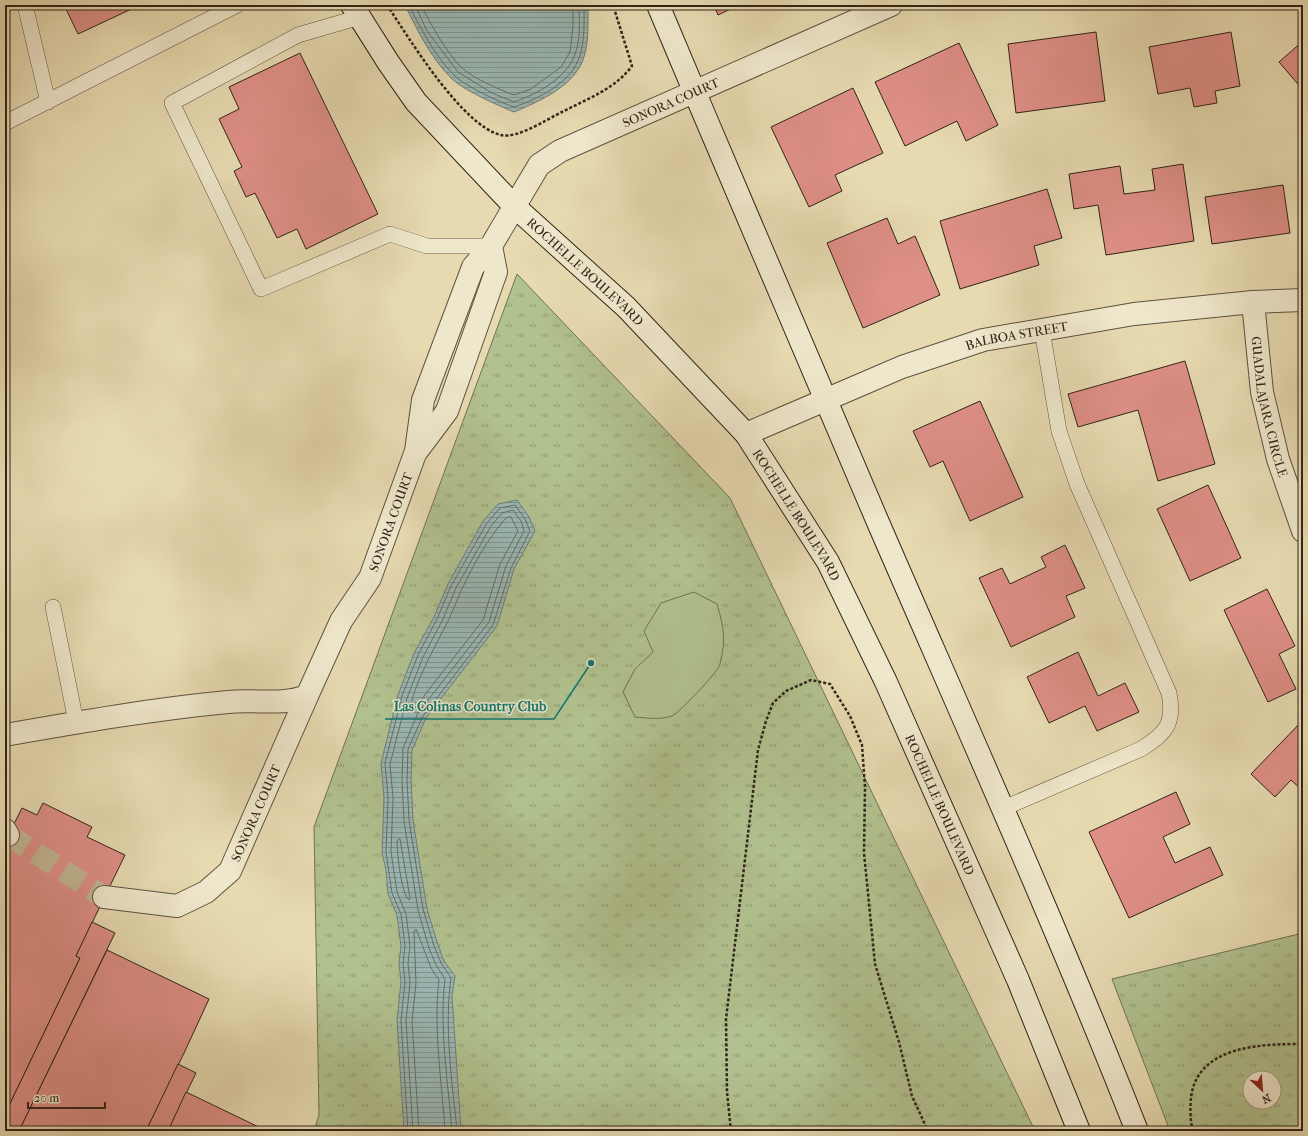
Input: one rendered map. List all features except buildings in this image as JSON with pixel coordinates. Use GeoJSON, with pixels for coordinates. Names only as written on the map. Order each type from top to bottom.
{"type":"FeatureCollection","features":[{"type":"Feature","properties":{"kind":"main road"},"geometry":{"type":"LineString","coordinates":[[658,5],[694,92],[1004,808],[1100,1037],[1137,1131]]}},
{"type":"Feature","properties":{"kind":"main road","name":"SONORA COURT"},"geometry":{"type":"LineString","coordinates":[[104,897],[177,906],[206,892],[230,871],[341,621],[370,578],[416,452],[422,400],[473,267],[491,246],[539,165],[560,151],[891,5]]}},
{"type":"Feature","properties":{"kind":"main road","name":"ROCHELLE BOULEVARD"},"geometry":{"type":"LineString","coordinates":[[356,11],[388,62],[416,102],[514,207],[626,307],[746,434],[828,562],[886,682],[1018,980],[1079,1131]]}},
{"type":"Feature","properties":{"kind":"main road","name":"BALBOA STREET"},"geometry":{"type":"LineString","coordinates":[[746,434],[826,398],[902,367],[983,340],[1134,314],[1253,302],[1303,300]]}},
{"type":"Feature","properties":{"kind":"main road","name":"GUADALAJARA CIRCLE"},"geometry":{"type":"LineString","coordinates":[[1253,302],[1262,392],[1278,459],[1303,531]]}},
{"type":"Feature","properties":{"kind":"main road"},"geometry":{"type":"LineString","coordinates":[[5,735],[76,722],[230,702],[293,702],[307,696]]}},
{"type":"Feature","properties":{"kind":"lane"},"geometry":{"type":"LineString","coordinates":[[25,5],[48,102]]}},
{"type":"Feature","properties":{"kind":"lane"},"geometry":{"type":"LineString","coordinates":[[5,123],[237,5]]}},
{"type":"Feature","properties":{"kind":"lane"},"geometry":{"type":"LineString","coordinates":[[356,11],[298,35],[172,103],[261,289],[390,234],[427,246],[491,246]]}},
{"type":"Feature","properties":{"kind":"lane"},"geometry":{"type":"LineString","coordinates":[[1004,808],[1141,749],[1159,738],[1169,724],[1172,706],[1169,693],[1077,484],[1059,431],[1042,330]]}},
{"type":"Feature","properties":{"kind":"lane"},"geometry":{"type":"LineString","coordinates":[[53,608],[76,722]]}},
{"type":"Feature","properties":{"kind":"path"},"geometry":{"type":"LineString","coordinates":[[387,5],[443,88],[482,126],[501,135],[518,134],[611,87],[625,76],[632,66],[613,5]]}},
{"type":"Feature","properties":{"kind":"path"},"geometry":{"type":"LineString","coordinates":[[731,1131],[727,1092],[726,1019],[758,750],[766,721],[774,703],[786,691],[811,680],[830,684],[850,716],[862,745],[865,795],[864,853],[875,964],[899,1042],[912,1096],[928,1131]]}},
{"type":"Feature","properties":{"kind":"path"},"geometry":{"type":"LineString","coordinates":[[1193,1131],[1190,1106],[1192,1088],[1198,1074],[1208,1065],[1226,1053],[1244,1048],[1303,1044]]}},
{"type":"Feature","properties":{"kind":"green space"},"geometry":{"type":"Polygon","coordinates":[[[517,274],[730,498],[1035,1131],[314,1131],[319,1115],[314,827],[517,274]]]}},
{"type":"Feature","properties":{"kind":"green space"},"geometry":{"type":"Polygon","coordinates":[[[694,592],[717,604],[724,640],[720,664],[713,675],[698,692],[672,716],[658,718],[635,717],[623,692],[635,669],[653,652],[644,631],[661,603],[694,592]]]}},
{"type":"Feature","properties":{"kind":"green space"},"geometry":{"type":"Polygon","coordinates":[[[1303,933],[1303,1131],[1170,1131],[1112,979],[1303,933]]]}},
{"type":"Feature","properties":{"kind":"water"},"geometry":{"type":"Polygon","coordinates":[[[405,5],[588,5],[586,51],[579,67],[565,84],[535,103],[514,112],[456,83],[431,53],[405,5]]]}},
{"type":"Feature","properties":{"kind":"water"},"geometry":{"type":"Polygon","coordinates":[[[517,500],[529,517],[535,531],[514,569],[497,626],[426,718],[412,750],[411,780],[413,820],[427,909],[444,961],[455,976],[452,996],[461,1131],[404,1131],[397,1021],[401,982],[399,963],[401,946],[397,915],[388,894],[386,870],[382,853],[384,798],[381,763],[398,695],[414,653],[434,617],[448,584],[483,521],[498,504],[517,500]]]}},
{"type":"Feature","properties":{"kind":"tunnel"},"geometry":{"type":"LineString","coordinates":[[8,835],[104,897]]}},
{"type":"Feature","properties":{"kind":"place","name":"Las Colinas Country Club"},"geometry":{"type":"Point","coordinates":[591,663]}}]}
